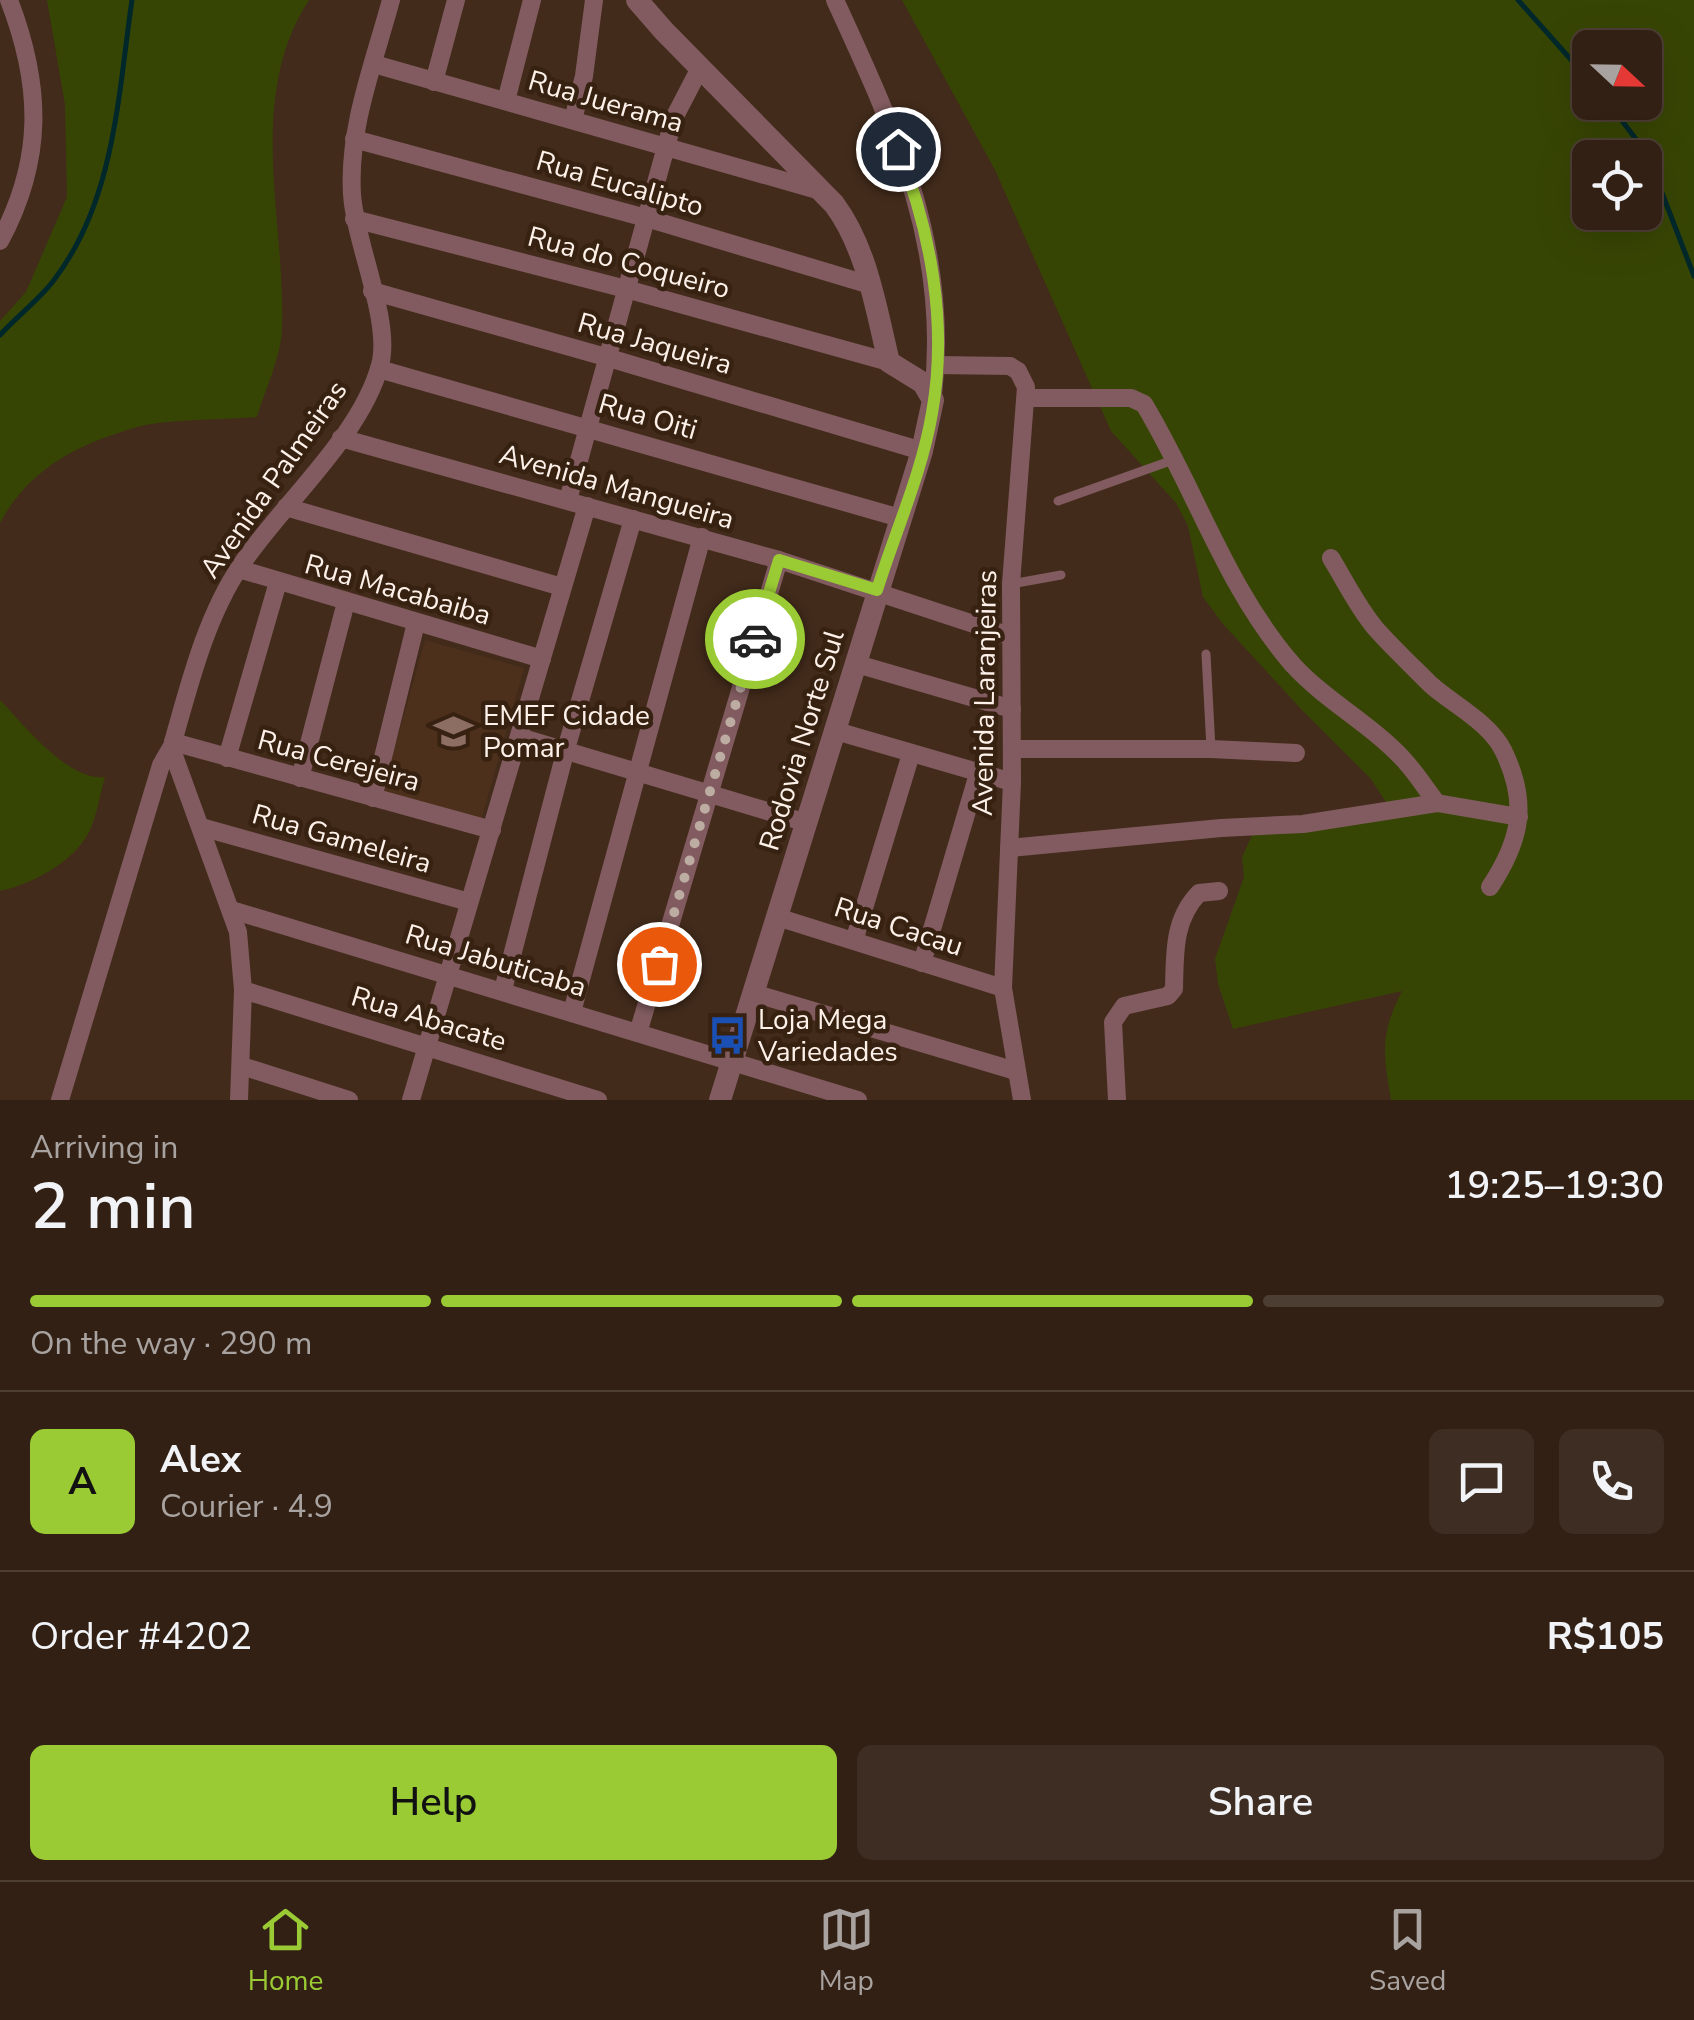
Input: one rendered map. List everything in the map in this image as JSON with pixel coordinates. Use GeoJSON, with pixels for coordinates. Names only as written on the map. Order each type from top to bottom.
{"type":"FeatureCollection","features":[{"type":"Feature","properties":{"kind":"street"},"geometry":{"type":"LineString","coordinates":[[0,241],[20,204],[31,162],[34,111],[22,33],[9,0]]}},
{"type":"Feature","properties":{"kind":"street","name":"Avenida Palmeiras"},"geometry":{"type":"LineString","coordinates":[[60,1100],[161,764],[173,744],[199,655],[238,569],[341,438],[379,369],[383,333],[354,219],[352,165],[354,140],[391,0]]}},
{"type":"Feature","properties":{"kind":"street"},"geometry":{"type":"LineString","coordinates":[[434,82],[456,0]]}},
{"type":"Feature","properties":{"kind":"street"},"geometry":{"type":"LineString","coordinates":[[506,101],[532,0]]}},
{"type":"Feature","properties":{"kind":"street"},"geometry":{"type":"LineString","coordinates":[[573,120],[584,76],[594,0]]}},
{"type":"Feature","properties":{"kind":"street"},"geometry":{"type":"LineString","coordinates":[[638,0],[823,192],[848,225],[870,285],[889,362],[908,372],[933,396]]}},
{"type":"Feature","properties":{"kind":"street","name":"Rodovia Norte Sul"},"geometry":{"type":"LineString","coordinates":[[720,1100],[931,419],[936,365],[930,251],[911,181],[835,0]]}},
{"type":"Feature","properties":{"kind":"street","name":"Rua Juerama"},"geometry":{"type":"LineString","coordinates":[[374,64],[823,192]]}},
{"type":"Feature","properties":{"kind":"street"},"geometry":{"type":"LineString","coordinates":[[411,1100],[562,587],[590,427],[665,146],[678,106],[700,68]]}},
{"type":"Feature","properties":{"kind":"street","name":"Rua Eucalipto"},"geometry":{"type":"LineString","coordinates":[[354,140],[646,218],[870,285]]}},
{"type":"Feature","properties":{"kind":"street","name":"Rua do Coqueiro"},"geometry":{"type":"LineString","coordinates":[[354,219],[626,288],[889,362]]}},
{"type":"Feature","properties":{"kind":"street","name":"Rua Jaqueira"},"geometry":{"type":"LineString","coordinates":[[372,292],[922,452]]}},
{"type":"Feature","properties":{"kind":"street"},"geometry":{"type":"LineString","coordinates":[[936,365],[1010,366],[1024,379],[1026,398],[1136,399],[1147,408],[1238,590],[1280,648],[1313,685],[1404,759],[1437,803]]}},
{"type":"Feature","properties":{"kind":"street","name":"Rua Oiti"},"geometry":{"type":"LineString","coordinates":[[379,369],[900,518]]}},
{"type":"Feature","properties":{"kind":"street","name":"Avenida Laranjeiras"},"geometry":{"type":"LineString","coordinates":[[1022,1100],[1003,988],[1013,749],[1011,584],[1026,398]]}},
{"type":"Feature","properties":{"kind":"street","name":"Avenida Mangueira"},"geometry":{"type":"LineString","coordinates":[[341,438],[779,560],[1010,636]]}},
{"type":"Feature","properties":{"kind":"street"},"geometry":{"type":"LineString","coordinates":[[286,506],[562,587]]}},
{"type":"Feature","properties":{"kind":"street"},"geometry":{"type":"LineString","coordinates":[[502,990],[566,749],[634,519]]}},
{"type":"Feature","properties":{"kind":"street"},"geometry":{"type":"LineString","coordinates":[[572,1012],[702,538]]}},
{"type":"Feature","properties":{"kind":"street"},"geometry":{"type":"LineString","coordinates":[[1330,558],[1374,626],[1502,748],[1519,816],[1514,847],[1490,887]]}},
{"type":"Feature","properties":{"kind":"street"},"geometry":{"type":"LineString","coordinates":[[638,1033],[779,560]]}},
{"type":"Feature","properties":{"kind":"street","name":"Rua Macabaiba"},"geometry":{"type":"LineString","coordinates":[[238,569],[542,660]]}},
{"type":"Feature","properties":{"kind":"street"},"geometry":{"type":"LineString","coordinates":[[226,758],[278,582]]}},
{"type":"Feature","properties":{"kind":"street"},"geometry":{"type":"LineString","coordinates":[[300,778],[346,602]]}},
{"type":"Feature","properties":{"kind":"street"},"geometry":{"type":"LineString","coordinates":[[373,798],[416,623]]}},
{"type":"Feature","properties":{"kind":"street"},"geometry":{"type":"LineString","coordinates":[[857,664],[1012,709]]}},
{"type":"Feature","properties":{"kind":"street"},"geometry":{"type":"LineString","coordinates":[[836,731],[1012,782]]}},
{"type":"Feature","properties":{"kind":"street"},"geometry":{"type":"LineString","coordinates":[[520,737],[807,823]]}},
{"type":"Feature","properties":{"kind":"street"},"geometry":{"type":"LineString","coordinates":[[173,744],[232,910],[242,960],[240,1100]]}},
{"type":"Feature","properties":{"kind":"street","name":"Rua Cerejeira"},"geometry":{"type":"LineString","coordinates":[[173,744],[492,830]]}},
{"type":"Feature","properties":{"kind":"street"},"geometry":{"type":"LineString","coordinates":[[1013,749],[1296,753]]}},
{"type":"Feature","properties":{"kind":"street"},"geometry":{"type":"LineString","coordinates":[[854,942],[911,754]]}},
{"type":"Feature","properties":{"kind":"street"},"geometry":{"type":"LineString","coordinates":[[922,963],[978,774]]}},
{"type":"Feature","properties":{"kind":"street"},"geometry":{"type":"LineString","coordinates":[[1009,848],[1304,824],[1437,803],[1519,816]]}},
{"type":"Feature","properties":{"kind":"street","name":"Rua Gameleira"},"geometry":{"type":"LineString","coordinates":[[201,827],[469,902]]}},
{"type":"Feature","properties":{"kind":"street"},"geometry":{"type":"LineString","coordinates":[[1117,1100],[1113,1022],[1124,1006],[1168,996],[1174,989],[1175,943],[1184,908],[1199,892],[1219,890]]}},
{"type":"Feature","properties":{"kind":"street","name":"Rua Jabuticaba"},"geometry":{"type":"LineString","coordinates":[[232,910],[732,1061],[806,1092],[858,1100]]}},
{"type":"Feature","properties":{"kind":"street","name":"Rua Cacau"},"geometry":{"type":"LineString","coordinates":[[778,917],[1003,988]]}},
{"type":"Feature","properties":{"kind":"street","name":"Rua Abacate"},"geometry":{"type":"LineString","coordinates":[[243,990],[598,1100]]}},
{"type":"Feature","properties":{"kind":"street"},"geometry":{"type":"LineString","coordinates":[[753,992],[1016,1071]]}},
{"type":"Feature","properties":{"kind":"street"},"geometry":{"type":"LineString","coordinates":[[242,1066],[349,1100]]}},
{"type":"Feature","properties":{"kind":"lane"},"geometry":{"type":"LineString","coordinates":[[1058,500],[1174,460]]}},
{"type":"Feature","properties":{"kind":"lane"},"geometry":{"type":"LineString","coordinates":[[1011,584],[1061,575]]}},
{"type":"Feature","properties":{"kind":"lane"},"geometry":{"type":"LineString","coordinates":[[1206,654],[1212,749]]}},
{"type":"Feature","properties":{"kind":"shaded area","name":"EMEF Cidade Pomar"},"geometry":{"type":"Polygon","coordinates":[[[425,640],[524,668],[481,821],[382,793],[425,640]]]}},
{"type":"Feature","properties":{"kind":"green space"},"geometry":{"type":"Polygon","coordinates":[[[47,0],[309,0],[290,38],[278,78],[273,119],[282,329],[276,362],[257,417],[147,425],[93,442],[40,474],[0,523],[0,321],[26,292],[67,197],[65,105],[47,0]]]}},
{"type":"Feature","properties":{"kind":"green space"},"geometry":{"type":"Polygon","coordinates":[[[902,0],[1694,0],[1694,1100],[1391,1100],[1385,1044],[1402,991],[1233,1029],[1218,984],[1215,959],[1244,877],[1242,857],[1255,829],[1395,816],[1371,779],[1302,710],[1203,597],[1188,526],[1176,503],[1111,431],[995,170],[902,0]]]}},
{"type":"Feature","properties":{"kind":"green space"},"geometry":{"type":"Polygon","coordinates":[[[0,700],[62,761],[91,776],[105,777],[92,824],[74,852],[39,877],[0,891],[0,700]]]}},
{"type":"Feature","properties":{"kind":"waterway"},"geometry":{"type":"LineString","coordinates":[[0,335],[54,280],[90,216],[111,146],[132,0]]}},
{"type":"Feature","properties":{"kind":"waterway"},"geometry":{"type":"LineString","coordinates":[[1518,0],[1572,61]]}},
{"type":"Feature","properties":{"kind":"waterway"},"geometry":{"type":"LineString","coordinates":[[1622,120],[1647,154],[1694,276]]}},
{"type":"Feature","properties":{"kind":"way so far"},"geometry":{"type":"LineString","coordinates":[[659,964],[755,639]]}},
{"type":"Feature","properties":{"kind":"place","name":"EMEF Cidade Pomar"},"geometry":{"type":"Point","coordinates":[453,731]}},
{"type":"Feature","properties":{"kind":"place","name":"Loja Mega Variedades"},"geometry":{"type":"Point","coordinates":[728,1035]}},
{"type":"Feature","properties":{"kind":"route"},"geometry":{"type":"LineString","coordinates":[[755,639],[779,560],[877,590],[928,430],[936,365],[935,294],[930,251],[898,149]]}}]}
